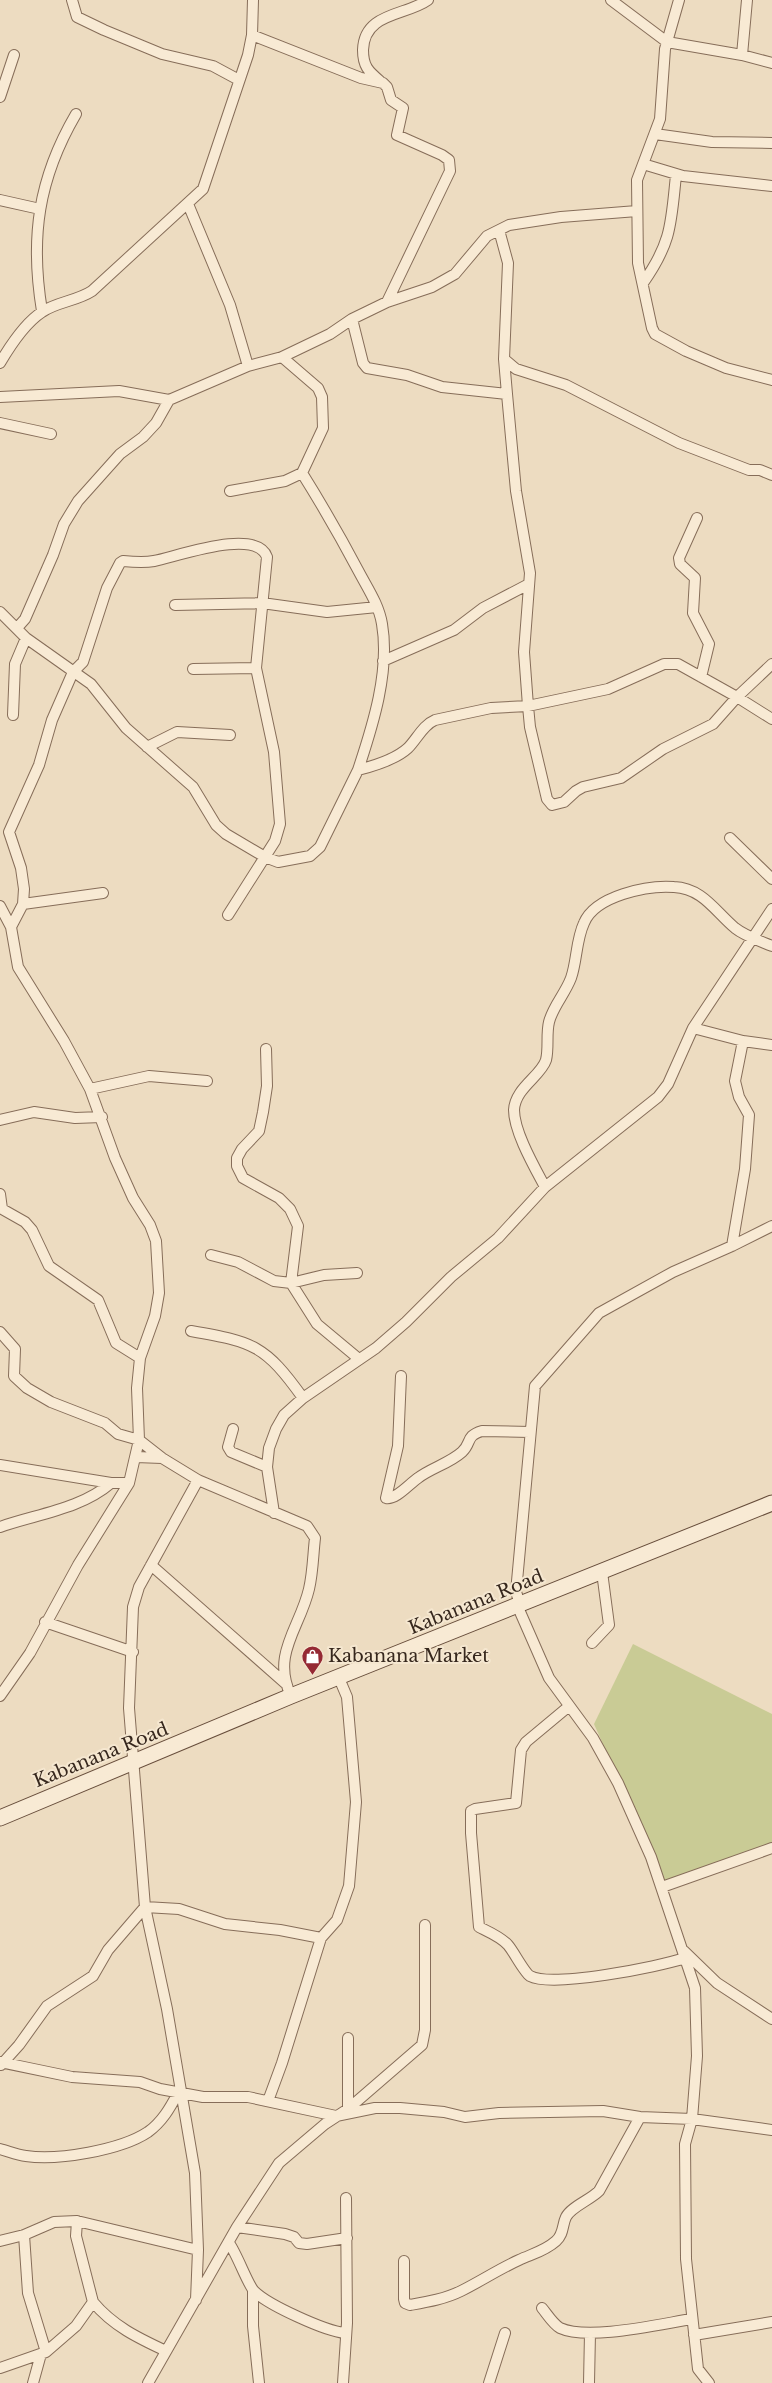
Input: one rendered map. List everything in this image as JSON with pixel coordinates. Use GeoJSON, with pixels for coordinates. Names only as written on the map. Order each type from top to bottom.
{"type":"FeatureCollection","features":[{"type":"Feature","properties":{"kind":"street"},"geometry":{"type":"LineString","coordinates":[[72,0],[77,17],[104,30],[162,54],[213,66],[239,80]]}},
{"type":"Feature","properties":{"kind":"street"},"geometry":{"type":"LineString","coordinates":[[0,363],[24,330],[42,311],[84,296],[92,291],[203,189],[248,55],[252,35],[253,0]]}},
{"type":"Feature","properties":{"kind":"street"},"geometry":{"type":"LineString","coordinates":[[387,302],[432,212],[451,165],[442,155],[397,135],[403,108],[391,100],[387,87],[367,70],[363,61],[363,45],[368,32],[377,21],[390,15],[418,8],[428,0]]}},
{"type":"Feature","properties":{"kind":"street"},"geometry":{"type":"LineString","coordinates":[[610,0],[667,42],[742,55],[772,63]]}},
{"type":"Feature","properties":{"kind":"street"},"geometry":{"type":"LineString","coordinates":[[679,0],[667,42],[662,108],[637,180],[638,263],[652,328],[655,334],[686,351],[726,368],[772,380]]}},
{"type":"Feature","properties":{"kind":"street"},"geometry":{"type":"LineString","coordinates":[[742,55],[747,0]]}},
{"type":"Feature","properties":{"kind":"street"},"geometry":{"type":"LineString","coordinates":[[252,35],[360,78],[383,83]]}},
{"type":"Feature","properties":{"kind":"street"},"geometry":{"type":"LineString","coordinates":[[0,97],[14,55]]}},
{"type":"Feature","properties":{"kind":"street"},"geometry":{"type":"LineString","coordinates":[[42,311],[36,273],[36,237],[40,209],[59,145],[76,114]]}},
{"type":"Feature","properties":{"kind":"street"},"geometry":{"type":"LineString","coordinates":[[654,134],[712,142],[772,143]]}},
{"type":"Feature","properties":{"kind":"street"},"geometry":{"type":"LineString","coordinates":[[642,164],[676,175],[772,186]]}},
{"type":"Feature","properties":{"kind":"street"},"geometry":{"type":"LineString","coordinates":[[643,283],[656,264],[669,236],[676,175]]}},
{"type":"Feature","properties":{"kind":"street"},"geometry":{"type":"LineString","coordinates":[[0,200],[40,209]]}},
{"type":"Feature","properties":{"kind":"street"},"geometry":{"type":"LineString","coordinates":[[188,204],[230,305],[248,366]]}},
{"type":"Feature","properties":{"kind":"street"},"geometry":{"type":"LineString","coordinates":[[0,397],[119,390],[169,400],[248,366],[282,357],[330,334],[352,319],[387,302],[432,286],[455,274],[487,236],[509,225],[561,217],[637,211]]}},
{"type":"Feature","properties":{"kind":"street"},"geometry":{"type":"LineString","coordinates":[[499,230],[508,263],[504,359],[507,394],[516,491],[530,573],[527,585],[524,652],[528,706],[530,727],[544,790],[550,802],[556,805],[564,802],[583,787],[609,782],[632,772],[664,749],[713,724],[737,697],[772,664]]}},
{"type":"Feature","properties":{"kind":"street"},"geometry":{"type":"LineString","coordinates":[[352,319],[363,364],[367,368],[407,375],[442,387],[507,394]]}},
{"type":"Feature","properties":{"kind":"street"},"geometry":{"type":"LineString","coordinates":[[230,491],[285,481],[302,472],[323,428],[322,397],[318,388],[282,357]]}},
{"type":"Feature","properties":{"kind":"street"},"geometry":{"type":"LineString","coordinates":[[504,359],[516,369],[566,385],[679,443],[749,470],[760,470],[772,475]]}},
{"type":"Feature","properties":{"kind":"street"},"geometry":{"type":"LineString","coordinates":[[17,628],[25,620],[64,524],[78,501],[120,454],[156,424],[169,400]]}},
{"type":"Feature","properties":{"kind":"street"},"geometry":{"type":"LineString","coordinates":[[0,423],[51,434]]}},
{"type":"Feature","properties":{"kind":"street"},"geometry":{"type":"LineString","coordinates":[[0,612],[26,638],[91,684],[126,728],[193,787],[216,825],[226,834],[265,857],[278,862],[310,856],[320,847],[358,770],[369,734],[384,661],[382,624],[377,607],[331,520],[302,472]]}},
{"type":"Feature","properties":{"kind":"street"},"geometry":{"type":"LineString","coordinates":[[697,518],[679,558],[680,564],[695,578],[693,613],[709,644],[700,677]]}},
{"type":"Feature","properties":{"kind":"street"},"geometry":{"type":"LineString","coordinates":[[11,927],[23,904],[21,868],[9,832],[39,765],[52,720],[73,672],[83,662],[107,588],[120,563],[123,561],[152,562],[188,551],[230,545],[259,547],[265,551],[267,557],[256,668],[274,752],[280,824],[275,841],[228,915]]}},
{"type":"Feature","properties":{"kind":"street"},"geometry":{"type":"LineString","coordinates":[[384,661],[454,630],[483,608],[527,585]]}},
{"type":"Feature","properties":{"kind":"street"},"geometry":{"type":"LineString","coordinates":[[175,605],[262,603],[327,612],[377,607]]}},
{"type":"Feature","properties":{"kind":"street"},"geometry":{"type":"LineString","coordinates":[[13,715],[12,684],[15,664],[26,638]]}},
{"type":"Feature","properties":{"kind":"street"},"geometry":{"type":"LineString","coordinates":[[358,770],[373,766],[406,750],[431,722],[491,708],[528,706],[608,689],[664,664],[678,664],[772,719]]}},
{"type":"Feature","properties":{"kind":"street"},"geometry":{"type":"LineString","coordinates":[[193,669],[256,668]]}},
{"type":"Feature","properties":{"kind":"street"},"geometry":{"type":"LineString","coordinates":[[147,747],[177,732],[230,735]]}},
{"type":"Feature","properties":{"kind":"street"},"geometry":{"type":"LineString","coordinates":[[730,838],[772,879]]}},
{"type":"Feature","properties":{"kind":"street"},"geometry":{"type":"LineString","coordinates":[[545,1187],[522,1142],[514,1112],[527,1082],[542,1067],[546,1060],[549,1022],[558,1000],[570,980],[583,924],[591,912],[613,898],[630,892],[673,886],[689,888],[713,906],[736,928],[772,946]]}},
{"type":"Feature","properties":{"kind":"street"},"geometry":{"type":"LineString","coordinates":[[23,904],[103,893]]}},
{"type":"Feature","properties":{"kind":"street"},"geometry":{"type":"LineString","coordinates":[[0,906],[11,927],[18,967],[64,1041],[90,1089],[102,1117],[118,1166],[133,1198],[150,1225],[156,1242],[159,1293],[155,1316],[140,1358],[137,1388],[139,1440],[129,1483],[45,1622],[30,1653],[0,1696]]}},
{"type":"Feature","properties":{"kind":"street"},"geometry":{"type":"LineString","coordinates":[[274,1513],[267,1467],[269,1448],[276,1428],[284,1415],[303,1398],[376,1348],[406,1322],[450,1276],[498,1238],[545,1187],[658,1097],[668,1084],[693,1028],[772,909]]}},
{"type":"Feature","properties":{"kind":"street"},"geometry":{"type":"LineString","coordinates":[[693,1028],[743,1041],[772,1045]]}},
{"type":"Feature","properties":{"kind":"street"},"geometry":{"type":"LineString","coordinates":[[732,1246],[746,1168],[748,1115],[739,1097],[735,1081],[743,1041]]}},
{"type":"Feature","properties":{"kind":"street"},"geometry":{"type":"LineString","coordinates":[[266,1049],[267,1086],[259,1131],[242,1149],[237,1158],[237,1166],[243,1178],[280,1198],[294,1217],[298,1226],[291,1284],[317,1324],[359,1359]]}},
{"type":"Feature","properties":{"kind":"street"},"geometry":{"type":"LineString","coordinates":[[90,1089],[149,1076],[207,1081]]}},
{"type":"Feature","properties":{"kind":"street"},"geometry":{"type":"LineString","coordinates":[[0,1120],[34,1112],[75,1118],[102,1117]]}},
{"type":"Feature","properties":{"kind":"street"},"geometry":{"type":"LineString","coordinates":[[0,1194],[2,1209],[25,1222],[32,1230],[49,1266],[98,1300],[116,1343],[140,1358]]}},
{"type":"Feature","properties":{"kind":"street"},"geometry":{"type":"LineString","coordinates":[[709,2383],[698,2369],[686,2259],[684,2144],[692,2119],[697,2056],[696,1996],[662,1887],[618,1783],[593,1738],[568,1707],[549,1678],[518,1604],[516,1592],[535,1386],[598,1313],[673,1272],[772,1226]]}},
{"type":"Feature","properties":{"kind":"street"},"geometry":{"type":"LineString","coordinates":[[211,1255],[238,1262],[274,1281],[291,1284],[324,1275],[358,1274]]}},
{"type":"Feature","properties":{"kind":"street"},"geometry":{"type":"LineString","coordinates":[[191,1331],[231,1338],[253,1345],[274,1359],[303,1398]]}},
{"type":"Feature","properties":{"kind":"street"},"geometry":{"type":"LineString","coordinates":[[0,1332],[15,1349],[14,1376],[27,1388],[51,1402],[105,1423],[118,1434],[139,1440],[162,1458],[198,1480],[240,1496],[274,1513],[307,1526],[315,1538],[310,1588],[287,1642],[284,1663],[288,1690]]}},
{"type":"Feature","properties":{"kind":"street"},"geometry":{"type":"LineString","coordinates":[[402,1376],[398,1446],[386,1498],[393,1497],[419,1476],[463,1451],[470,1436],[475,1433],[482,1431],[530,1432]]}},
{"type":"Feature","properties":{"kind":"street"},"geometry":{"type":"LineString","coordinates":[[233,1429],[228,1447],[231,1452],[267,1467]]}},
{"type":"Feature","properties":{"kind":"street"},"geometry":{"type":"LineString","coordinates":[[136,1457],[162,1458]]}},
{"type":"Feature","properties":{"kind":"street"},"geometry":{"type":"LineString","coordinates":[[0,1465],[48,1471],[111,1483],[129,1483]]}},
{"type":"Feature","properties":{"kind":"street"},"geometry":{"type":"LineString","coordinates":[[196,2300],[198,2250],[195,2173],[179,2093],[167,2009],[145,1907],[129,1708],[133,1607],[139,1588],[198,1480]]}},
{"type":"Feature","properties":{"kind":"street"},"geometry":{"type":"LineString","coordinates":[[0,1528],[72,1505],[99,1493],[111,1483]]}},
{"type":"Feature","properties":{"kind":"street","name":"Kabanana Road"},"geometry":{"type":"LineString","coordinates":[[0,1818],[134,1762],[288,1690],[338,1678],[772,1503]]}},
{"type":"Feature","properties":{"kind":"street"},"geometry":{"type":"LineString","coordinates":[[151,1565],[288,1690]]}},
{"type":"Feature","properties":{"kind":"street"},"geometry":{"type":"LineString","coordinates":[[592,1642],[606,1630],[610,1620],[602,1572]]}},
{"type":"Feature","properties":{"kind":"street"},"geometry":{"type":"LineString","coordinates":[[45,1622],[132,1652]]}},
{"type":"Feature","properties":{"kind":"street"},"geometry":{"type":"LineString","coordinates":[[268,2101],[282,2063],[320,1938],[337,1920],[349,1886],[356,1802],[346,1697],[338,1678]]}},
{"type":"Feature","properties":{"kind":"street"},"geometry":{"type":"LineString","coordinates":[[568,1707],[526,1742],[521,1750],[516,1803],[471,1811],[470,1828],[479,1927],[506,1943],[528,1975],[540,1979],[552,1980],[598,1975],[684,1955]]}},
{"type":"Feature","properties":{"kind":"street"},"geometry":{"type":"LineString","coordinates":[[662,1887],[772,1848]]}},
{"type":"Feature","properties":{"kind":"street"},"geometry":{"type":"LineString","coordinates":[[145,1907],[179,1909],[225,1924],[280,1930],[320,1938]]}},
{"type":"Feature","properties":{"kind":"street"},"geometry":{"type":"LineString","coordinates":[[1,2064],[19,2045],[47,2006],[93,1976],[108,1950],[145,1907]]}},
{"type":"Feature","properties":{"kind":"street"},"geometry":{"type":"LineString","coordinates":[[148,2383],[237,2226],[278,2163],[336,2116],[348,2109],[422,2045],[425,2030],[425,1925]]}},
{"type":"Feature","properties":{"kind":"street"},"geometry":{"type":"LineString","coordinates":[[684,1955],[717,1982],[772,2019]]}},
{"type":"Feature","properties":{"kind":"street"},"geometry":{"type":"LineString","coordinates":[[348,2038],[348,2109]]}},
{"type":"Feature","properties":{"kind":"street"},"geometry":{"type":"LineString","coordinates":[[1,2064],[72,2077],[140,2082],[179,2093],[203,2097],[248,2098],[268,2101],[297,2110],[336,2116],[374,2108],[437,2111],[465,2117],[499,2113],[603,2111],[640,2116],[692,2119],[772,2130]]}},
{"type":"Feature","properties":{"kind":"street"},"geometry":{"type":"LineString","coordinates":[[0,2149],[25,2156],[52,2157],[88,2153],[125,2142],[147,2132],[167,2114],[179,2093]]}},
{"type":"Feature","properties":{"kind":"street"},"geometry":{"type":"LineString","coordinates":[[404,2261],[404,2299],[405,2304],[410,2305],[439,2300],[460,2292],[519,2260],[541,2252],[557,2240],[564,2230],[566,2217],[574,2208],[589,2201],[599,2191],[640,2116]]}},
{"type":"Feature","properties":{"kind":"street"},"geometry":{"type":"LineString","coordinates":[[343,2383],[347,2323],[346,2198]]}},
{"type":"Feature","properties":{"kind":"street"},"geometry":{"type":"LineString","coordinates":[[0,2241],[24,2235],[54,2222],[77,2222],[198,2250]]}},
{"type":"Feature","properties":{"kind":"street"},"geometry":{"type":"LineString","coordinates":[[77,2222],[76,2236],[93,2302],[100,2310],[132,2335],[166,2351]]}},
{"type":"Feature","properties":{"kind":"street"},"geometry":{"type":"LineString","coordinates":[[237,2226],[286,2234],[294,2237],[299,2242],[307,2244],[347,2238]]}},
{"type":"Feature","properties":{"kind":"street"},"geometry":{"type":"LineString","coordinates":[[24,2235],[28,2293],[43,2353],[33,2383]]}},
{"type":"Feature","properties":{"kind":"street"},"geometry":{"type":"LineString","coordinates":[[229,2243],[238,2256],[253,2290],[253,2326],[259,2383]]}},
{"type":"Feature","properties":{"kind":"street"},"geometry":{"type":"LineString","coordinates":[[253,2290],[320,2328],[345,2333]]}},
{"type":"Feature","properties":{"kind":"street"},"geometry":{"type":"LineString","coordinates":[[0,2368],[43,2353],[76,2326],[93,2302]]}},
{"type":"Feature","properties":{"kind":"street"},"geometry":{"type":"LineString","coordinates":[[542,2308],[559,2327],[590,2333],[692,2319]]}},
{"type":"Feature","properties":{"kind":"street"},"geometry":{"type":"LineString","coordinates":[[694,2334],[772,2322]]}},
{"type":"Feature","properties":{"kind":"street"},"geometry":{"type":"LineString","coordinates":[[489,2383],[505,2333]]}},
{"type":"Feature","properties":{"kind":"street"},"geometry":{"type":"LineString","coordinates":[[589,2383],[590,2333]]}},
{"type":"Feature","properties":{"kind":"green space"},"geometry":{"type":"Polygon","coordinates":[[[633,1644],[772,1714],[772,1843],[666,1885],[594,1724],[633,1644]]]}},
{"type":"Feature","properties":{"kind":"place","name":"Kabanana Market"},"geometry":{"type":"Point","coordinates":[312,1675]}}]}
